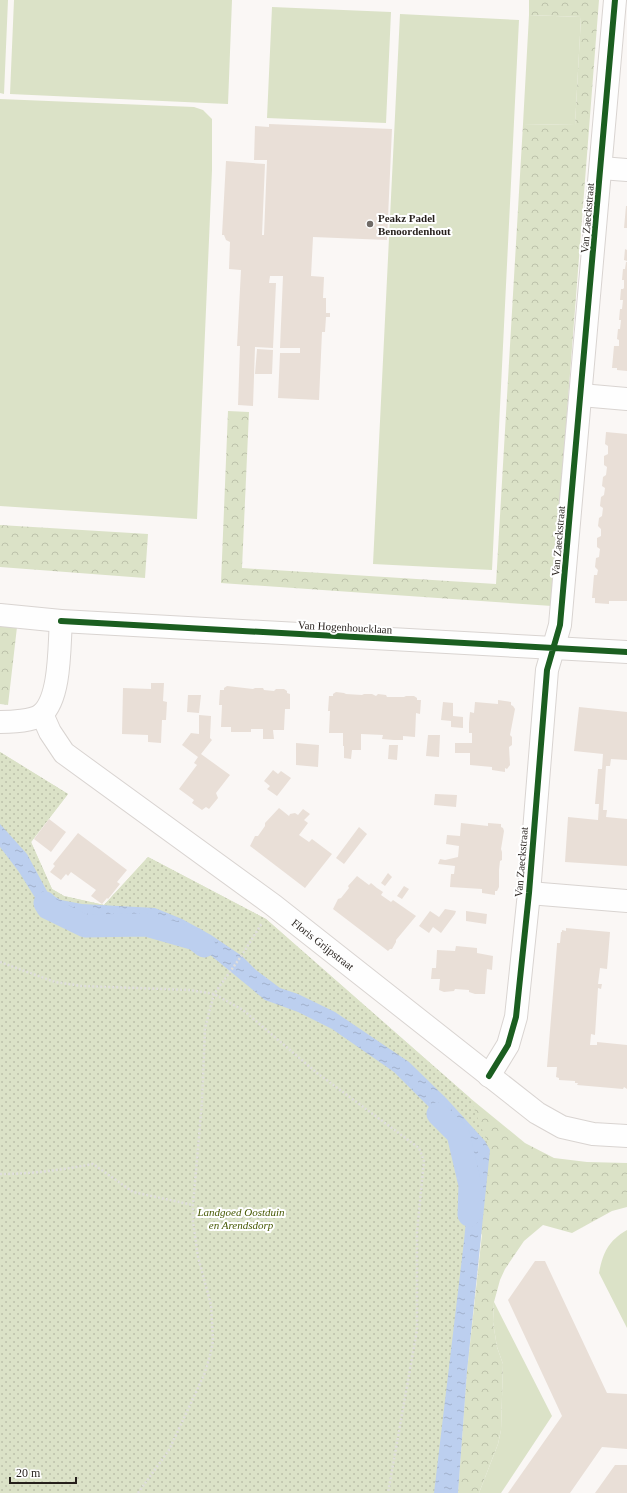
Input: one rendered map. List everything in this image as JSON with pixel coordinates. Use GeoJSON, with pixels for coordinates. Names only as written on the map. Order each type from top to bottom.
{"type":"FeatureCollection","features":[{"type":"Feature","properties":{"kind":"street","name":"Van Zaeckstraat"},"geometry":{"type":"LineString","coordinates":[[489,1076],[508,1045],[516,1017],[529,893],[546,670],[560,625],[615,0]]}},
{"type":"Feature","properties":{"kind":"street"},"geometry":{"type":"LineString","coordinates":[[601,168],[627,170]]}},
{"type":"Feature","properties":{"kind":"street"},"geometry":{"type":"LineString","coordinates":[[581,395],[627,399]]}},
{"type":"Feature","properties":{"kind":"street","name":"Van Hogenhoucklaan"},"geometry":{"type":"LineString","coordinates":[[0,615],[61,621],[627,652]]}},
{"type":"Feature","properties":{"kind":"street"},"geometry":{"type":"LineString","coordinates":[[0,722],[14,722],[42,714],[51,702],[56,686],[61,621]]}},
{"type":"Feature","properties":{"kind":"street","name":"Floris Grijpstraat"},"geometry":{"type":"LineString","coordinates":[[42,714],[50,732],[64,753],[273,905],[537,1113],[562,1126],[593,1134],[627,1136]]}},
{"type":"Feature","properties":{"kind":"street"},"geometry":{"type":"LineString","coordinates":[[529,893],[627,901]]}},
{"type":"Feature","properties":{"kind":"path"},"geometry":{"type":"LineString","coordinates":[[138,1493],[169,1450],[204,1375],[210,1356],[213,1341],[211,1305],[198,1257],[193,1222],[193,1205],[202,1102],[205,1028],[214,994],[242,955],[273,905]]}},
{"type":"Feature","properties":{"kind":"path"},"geometry":{"type":"LineString","coordinates":[[0,962],[55,982],[82,986],[190,990],[214,994],[243,1010],[317,1073],[420,1148],[424,1161],[417,1231],[417,1330],[406,1383],[388,1493]]}},
{"type":"Feature","properties":{"kind":"path"},"geometry":{"type":"LineString","coordinates":[[0,1174],[25,1174],[56,1171],[93,1164],[133,1192],[193,1205]]}},
{"type":"Feature","properties":{"kind":"green space"},"geometry":{"type":"Polygon","coordinates":[[[0,0],[8,0],[4,94],[0,93],[0,0]]]}},
{"type":"Feature","properties":{"kind":"green space"},"geometry":{"type":"Polygon","coordinates":[[[14,0],[232,0],[228,104],[10,94],[14,0]]]}},
{"type":"Feature","properties":{"kind":"green space"},"geometry":{"type":"Polygon","coordinates":[[[529,0],[599,0],[552,606],[221,583],[228,411],[249,412],[242,568],[496,584],[523,124],[575,125],[581,17],[529,15],[529,0]]]}},
{"type":"Feature","properties":{"kind":"green space"},"geometry":{"type":"Polygon","coordinates":[[[272,7],[391,12],[386,123],[267,118],[272,7]]]}},
{"type":"Feature","properties":{"kind":"green space"},"geometry":{"type":"Polygon","coordinates":[[[400,14],[519,20],[492,570],[373,564],[400,14]]]}},
{"type":"Feature","properties":{"kind":"green space"},"geometry":{"type":"Polygon","coordinates":[[[529,15],[581,17],[575,125],[523,124],[529,15]]]}},
{"type":"Feature","properties":{"kind":"green space"},"geometry":{"type":"Polygon","coordinates":[[[0,99],[194,107],[203,110],[212,119],[212,170],[197,519],[0,506],[0,99]]]}},
{"type":"Feature","properties":{"kind":"green space"},"geometry":{"type":"Polygon","coordinates":[[[0,525],[148,534],[145,578],[0,567],[0,525]]]}},
{"type":"Feature","properties":{"kind":"green space"},"geometry":{"type":"Polygon","coordinates":[[[0,626],[17,627],[8,705],[0,704],[0,626]]]}},
{"type":"Feature","properties":{"kind":"green space"},"geometry":{"type":"Polygon","coordinates":[[[0,752],[68,794],[31,842],[52,889],[64,896],[104,905],[148,857],[266,919],[470,1098],[525,1143],[554,1158],[587,1162],[627,1163],[627,1207],[612,1211],[572,1233],[543,1225],[524,1241],[505,1269],[500,1280],[494,1302],[493,1322],[497,1347],[503,1364],[501,1430],[498,1444],[479,1493],[458,1493],[467,1371],[482,1234],[83,904],[48,893],[0,752]]]}},
{"type":"Feature","properties":{"kind":"green space","name":"Landgoed Oostduin en Arendsdorp"},"geometry":{"type":"Polygon","coordinates":[[[0,752],[68,794],[31,842],[52,889],[64,896],[104,905],[148,857],[266,919],[470,1098],[490,1150],[467,1371],[458,1493],[0,1493],[0,752]]]}},
{"type":"Feature","properties":{"kind":"green space"},"geometry":{"type":"Polygon","coordinates":[[[627,1230],[627,1328],[599,1273],[602,1259],[607,1248],[615,1239],[627,1230]]]}},
{"type":"Feature","properties":{"kind":"green space"},"geometry":{"type":"Polygon","coordinates":[[[494,1302],[552,1416],[501,1493],[479,1493],[498,1444],[501,1430],[503,1364],[497,1347],[493,1322],[494,1302]]]}},
{"type":"Feature","properties":{"kind":"water"},"geometry":{"type":"Polygon","coordinates":[[[0,824],[27,854],[48,893],[61,900],[82,904],[155,908],[182,919],[211,935],[242,956],[256,970],[280,988],[298,994],[335,1012],[409,1062],[446,1098],[485,1141],[490,1150],[467,1371],[458,1493],[434,1493],[471,1170],[468,1150],[460,1138],[394,1072],[332,1029],[298,1012],[265,1000],[203,949],[171,931],[156,926],[75,920],[57,916],[39,904],[19,872],[0,847],[0,824]]]}},
{"type":"Feature","properties":{"kind":"building"},"geometry":{"type":"Polygon","coordinates":[[[269,124],[392,129],[387,240],[313,237],[311,276],[324,277],[323,298],[326,298],[326,313],[330,313],[330,317],[326,317],[325,332],[322,332],[319,400],[278,398],[280,353],[300,353],[300,348],[280,348],[283,276],[270,276],[269,283],[276,283],[273,348],[255,347],[253,406],[238,405],[240,346],[237,346],[241,270],[229,269],[230,242],[226,240],[224,235],[222,235],[226,161],[265,164],[262,235],[264,235],[267,160],[254,160],[255,126],[269,127],[269,124]]]}},
{"type":"Feature","properties":{"kind":"building"},"geometry":{"type":"Polygon","coordinates":[[[626,206],[627,228],[624,228],[626,206]]]}},
{"type":"Feature","properties":{"kind":"building"},"geometry":{"type":"Polygon","coordinates":[[[625,249],[627,250],[627,261],[624,260],[625,249]]]}},
{"type":"Feature","properties":{"kind":"building"},"geometry":{"type":"Polygon","coordinates":[[[626,262],[627,371],[612,368],[614,346],[619,346],[619,340],[617,339],[621,320],[619,320],[620,309],[622,309],[623,300],[620,300],[621,289],[624,288],[624,280],[622,280],[623,269],[625,269],[626,262]]]}},
{"type":"Feature","properties":{"kind":"building"},"geometry":{"type":"Polygon","coordinates":[[[257,349],[273,350],[272,374],[255,374],[257,349]]]}},
{"type":"Feature","properties":{"kind":"building"},"geometry":{"type":"Polygon","coordinates":[[[606,432],[627,434],[627,601],[609,601],[609,604],[595,603],[595,598],[592,598],[594,575],[597,575],[598,570],[595,567],[596,558],[599,557],[600,549],[597,547],[597,538],[601,536],[601,529],[598,526],[603,508],[600,506],[601,497],[604,495],[605,488],[602,486],[603,477],[606,475],[607,467],[604,465],[604,456],[608,454],[608,446],[605,444],[606,432]]]}},
{"type":"Feature","properties":{"kind":"building"},"geometry":{"type":"Polygon","coordinates":[[[151,683],[164,683],[163,701],[167,702],[166,720],[162,720],[161,743],[148,742],[148,735],[122,734],[123,688],[151,689],[151,683]]]}},
{"type":"Feature","properties":{"kind":"building"},"geometry":{"type":"Polygon","coordinates":[[[227,686],[253,689],[263,688],[264,690],[274,691],[276,689],[284,689],[287,691],[287,693],[290,694],[290,709],[285,709],[284,730],[273,730],[274,739],[263,739],[263,729],[251,729],[251,732],[231,732],[231,727],[221,727],[222,705],[219,705],[220,690],[224,690],[227,686]]]}},
{"type":"Feature","properties":{"kind":"building"},"geometry":{"type":"Polygon","coordinates":[[[336,692],[362,695],[372,694],[376,696],[378,694],[386,695],[387,697],[414,696],[417,700],[421,700],[420,714],[416,713],[415,737],[403,736],[403,740],[394,740],[382,739],[383,735],[361,734],[361,750],[352,750],[351,759],[344,758],[343,733],[329,733],[329,696],[333,696],[336,692]]]}},
{"type":"Feature","properties":{"kind":"building"},"geometry":{"type":"Polygon","coordinates":[[[188,695],[201,695],[199,713],[187,712],[188,695]]]}},
{"type":"Feature","properties":{"kind":"building"},"geometry":{"type":"Polygon","coordinates":[[[498,700],[511,702],[511,705],[515,709],[510,735],[512,737],[512,745],[509,747],[510,765],[507,769],[505,768],[505,772],[492,770],[492,767],[470,765],[470,753],[455,753],[455,743],[472,743],[472,733],[469,733],[469,723],[470,712],[474,713],[475,702],[498,704],[498,700]]]}},
{"type":"Feature","properties":{"kind":"building"},"geometry":{"type":"Polygon","coordinates":[[[443,702],[453,703],[453,716],[463,717],[463,728],[451,727],[451,721],[441,720],[443,702]]]}},
{"type":"Feature","properties":{"kind":"building"},"geometry":{"type":"Polygon","coordinates":[[[579,707],[627,712],[627,760],[611,759],[610,766],[606,766],[603,810],[607,810],[606,817],[627,819],[627,866],[565,862],[568,817],[598,820],[599,804],[595,804],[598,769],[602,769],[603,754],[574,751],[579,707]]]}},
{"type":"Feature","properties":{"kind":"building"},"geometry":{"type":"Polygon","coordinates":[[[199,715],[211,716],[210,738],[212,740],[201,754],[230,775],[216,793],[218,798],[209,809],[206,807],[202,810],[192,803],[194,800],[179,789],[197,765],[194,763],[198,757],[182,745],[191,733],[199,734],[199,715]]]}},
{"type":"Feature","properties":{"kind":"building"},"geometry":{"type":"Polygon","coordinates":[[[428,735],[440,735],[439,757],[426,756],[428,735]]]}},
{"type":"Feature","properties":{"kind":"building"},"geometry":{"type":"Polygon","coordinates":[[[296,743],[319,745],[318,767],[296,765],[296,743]]]}},
{"type":"Feature","properties":{"kind":"building"},"geometry":{"type":"Polygon","coordinates":[[[389,745],[398,745],[397,760],[388,759],[389,745]]]}},
{"type":"Feature","properties":{"kind":"building"},"geometry":{"type":"Polygon","coordinates":[[[273,770],[278,774],[281,771],[291,778],[277,796],[267,789],[270,786],[264,781],[273,770]]]}},
{"type":"Feature","properties":{"kind":"building"},"geometry":{"type":"Polygon","coordinates":[[[435,794],[457,795],[456,807],[434,805],[435,794]]]}},
{"type":"Feature","properties":{"kind":"building"},"geometry":{"type":"Polygon","coordinates":[[[279,808],[289,816],[290,814],[295,813],[298,815],[303,809],[310,814],[304,820],[308,823],[299,835],[309,842],[312,839],[332,854],[305,888],[250,846],[255,836],[258,836],[265,826],[265,823],[279,808]]]}},
{"type":"Feature","properties":{"kind":"building"},"geometry":{"type":"Polygon","coordinates":[[[49,819],[66,832],[51,852],[34,839],[49,819]]]}},
{"type":"Feature","properties":{"kind":"building"},"geometry":{"type":"Polygon","coordinates":[[[461,823],[488,826],[488,823],[501,824],[501,827],[503,828],[504,831],[501,849],[502,860],[500,861],[499,870],[499,887],[497,891],[495,891],[495,895],[482,893],[482,889],[450,887],[451,874],[454,874],[455,866],[438,864],[440,859],[445,860],[458,857],[459,846],[446,844],[447,835],[460,836],[461,823]]]}},
{"type":"Feature","properties":{"kind":"building"},"geometry":{"type":"Polygon","coordinates":[[[359,827],[367,834],[344,864],[336,858],[359,827]]]}},
{"type":"Feature","properties":{"kind":"building"},"geometry":{"type":"Polygon","coordinates":[[[78,833],[127,870],[117,882],[120,884],[102,904],[91,896],[96,890],[71,872],[68,876],[66,874],[61,880],[50,872],[55,866],[53,864],[78,833]]]}},
{"type":"Feature","properties":{"kind":"building"},"geometry":{"type":"Polygon","coordinates":[[[388,873],[392,877],[385,886],[381,883],[388,873]]]}},
{"type":"Feature","properties":{"kind":"building"},"geometry":{"type":"Polygon","coordinates":[[[357,876],[369,885],[371,883],[383,892],[381,895],[391,902],[393,900],[416,916],[396,940],[392,949],[388,951],[333,909],[338,899],[341,898],[349,888],[348,886],[357,876]]]}},
{"type":"Feature","properties":{"kind":"building"},"geometry":{"type":"Polygon","coordinates":[[[404,886],[409,889],[402,899],[397,896],[404,886]]]}},
{"type":"Feature","properties":{"kind":"building"},"geometry":{"type":"Polygon","coordinates":[[[445,909],[456,911],[441,933],[433,927],[429,933],[419,926],[430,911],[439,917],[445,909]]]}},
{"type":"Feature","properties":{"kind":"building"},"geometry":{"type":"Polygon","coordinates":[[[466,911],[487,914],[486,924],[466,921],[466,911]]]}},
{"type":"Feature","properties":{"kind":"building"},"geometry":{"type":"Polygon","coordinates":[[[566,928],[610,932],[607,969],[600,968],[598,984],[602,984],[601,989],[598,988],[595,1035],[591,1034],[590,1045],[597,1045],[597,1042],[627,1045],[627,1089],[624,1087],[623,1089],[577,1085],[578,1083],[575,1083],[575,1081],[559,1080],[559,1078],[556,1077],[557,1067],[547,1067],[557,943],[560,943],[561,932],[562,930],[566,931],[566,928]]]}},
{"type":"Feature","properties":{"kind":"building"},"geometry":{"type":"Polygon","coordinates":[[[456,946],[477,948],[477,953],[493,956],[492,970],[487,969],[485,994],[475,994],[469,992],[469,990],[455,989],[454,991],[444,992],[439,990],[440,979],[431,979],[432,968],[436,968],[437,950],[455,951],[456,946]]]}},
{"type":"Feature","properties":{"kind":"building"},"geometry":{"type":"Polygon","coordinates":[[[535,1261],[545,1261],[607,1393],[627,1394],[627,1449],[602,1447],[570,1493],[508,1493],[562,1416],[508,1300],[535,1261]]]}},
{"type":"Feature","properties":{"kind":"building"},"geometry":{"type":"Polygon","coordinates":[[[615,1465],[627,1465],[627,1493],[595,1493],[615,1465]]]}},
{"type":"Feature","properties":{"kind":"waterway"},"geometry":{"type":"LineString","coordinates":[[45,903],[48,908],[85,926],[146,925],[195,939],[204,946]]}},
{"type":"Feature","properties":{"kind":"waterway"},"geometry":{"type":"LineString","coordinates":[[438,1114],[458,1134],[470,1185],[469,1215]]}},
{"type":"Feature","properties":{"kind":"cycle path"},"geometry":{"type":"LineString","coordinates":[[489,1076],[508,1045],[516,1017],[529,893],[547,670],[560,625],[615,0]]}},
{"type":"Feature","properties":{"kind":"cycle path"},"geometry":{"type":"LineString","coordinates":[[61,621],[627,652]]}},
{"type":"Feature","properties":{"kind":"place","name":"Peakz Padel Benoordenhout"},"geometry":{"type":"Point","coordinates":[370,224]}}]}
